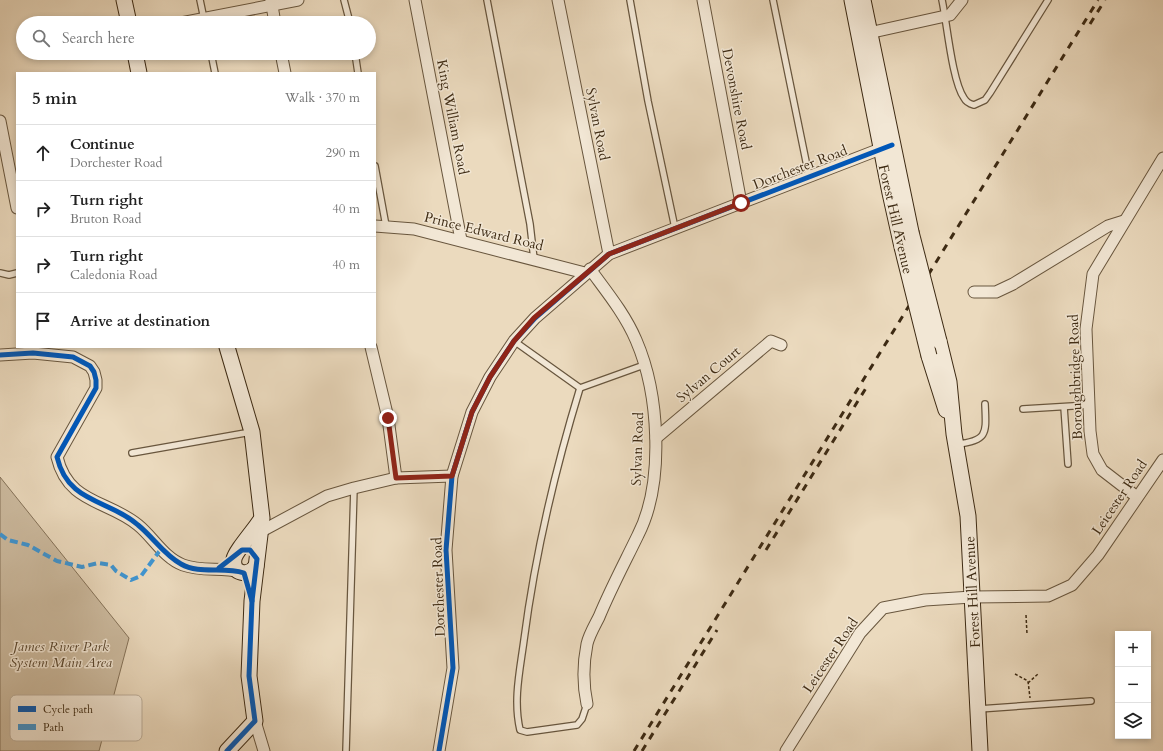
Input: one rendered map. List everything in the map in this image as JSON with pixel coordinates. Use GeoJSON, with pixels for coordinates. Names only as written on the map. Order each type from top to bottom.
{"type":"FeatureCollection","features":[{"type":"Feature","properties":{"kind":"main road"},"geometry":{"type":"LineString","coordinates":[[124,0],[127,16]]}},
{"type":"Feature","properties":{"kind":"main road","name":"Forest Hill Avenue"},"geometry":{"type":"LineString","coordinates":[[852,0],[864,34],[886,147],[902,247],[936,383],[955,439]]}},
{"type":"Feature","properties":{"kind":"main road","name":"Forest Hill Avenue"},"geometry":{"type":"LineString","coordinates":[[863,0],[864,34]]}},
{"type":"Feature","properties":{"kind":"main road"},"geometry":{"type":"LineString","coordinates":[[136,60],[139,72]]}},
{"type":"Feature","properties":{"kind":"main road","name":"Forest Hill Avenue"},"geometry":{"type":"LineString","coordinates":[[886,147],[911,232],[949,382],[955,439],[968,516],[980,751]]}},
{"type":"Feature","properties":{"kind":"main road"},"geometry":{"type":"LineString","coordinates":[[228,348],[252,432],[261,525],[249,568]]}},
{"type":"Feature","properties":{"kind":"main road"},"geometry":{"type":"LineString","coordinates":[[249,568],[235,566],[237,553],[261,525]]}},
{"type":"Feature","properties":{"kind":"main road"},"geometry":{"type":"LineString","coordinates":[[227,751],[255,722],[249,676],[252,601],[249,568],[250,550],[237,553]]}},
{"type":"Feature","properties":{"kind":"street"},"geometry":{"type":"LineString","coordinates":[[223,16],[272,2],[298,0]]}},
{"type":"Feature","properties":{"kind":"street","name":"King William Road"},"geometry":{"type":"LineString","coordinates":[[415,0],[461,240]]}},
{"type":"Feature","properties":{"kind":"street","name":"Sylvan Road"},"geometry":{"type":"LineString","coordinates":[[558,0],[609,254]]}},
{"type":"Feature","properties":{"kind":"street","name":"Devonshire Road"},"geometry":{"type":"LineString","coordinates":[[703,0],[741,203]]}},
{"type":"Feature","properties":{"kind":"street"},"geometry":{"type":"LineString","coordinates":[[864,34],[950,15],[962,0]]}},
{"type":"Feature","properties":{"kind":"street"},"geometry":{"type":"LineString","coordinates":[[272,2],[275,16]]}},
{"type":"Feature","properties":{"kind":"street"},"geometry":{"type":"LineString","coordinates":[[282,60],[285,72]]}},
{"type":"Feature","properties":{"kind":"street"},"geometry":{"type":"LineString","coordinates":[[0,121],[16,203]]}},
{"type":"Feature","properties":{"kind":"street","name":"Dorchester Road"},"geometry":{"type":"LineString","coordinates":[[439,751],[453,668],[446,550],[452,476],[472,412],[490,377],[514,341],[534,318],[587,271],[609,254],[886,147]]}},
{"type":"Feature","properties":{"kind":"street","name":"Boroughbridge Road"},"geometry":{"type":"LineString","coordinates":[[1137,497],[1102,470],[1093,454],[1088,405],[1086,330],[1093,274],[1163,158]]}},
{"type":"Feature","properties":{"kind":"street"},"geometry":{"type":"LineString","coordinates":[[974,292],[996,292],[1012,284],[1108,226],[1124,221]]}},
{"type":"Feature","properties":{"kind":"street","name":"Prince Edward Road"},"geometry":{"type":"LineString","coordinates":[[380,226],[414,229],[587,271]]}},
{"type":"Feature","properties":{"kind":"street","name":"Sylvan Road"},"geometry":{"type":"LineString","coordinates":[[587,271],[622,313],[636,340],[654,405],[656,438],[654,474],[649,503],[639,533],[615,578],[587,644],[583,687],[587,704]]}},
{"type":"Feature","properties":{"kind":"street","name":"Sylvan Court"},"geometry":{"type":"LineString","coordinates":[[656,438],[771,341],[782,345]]}},
{"type":"Feature","properties":{"kind":"street"},"geometry":{"type":"LineString","coordinates":[[371,348],[388,418],[396,478]]}},
{"type":"Feature","properties":{"kind":"street"},"geometry":{"type":"LineString","coordinates":[[0,355],[33,350],[73,357],[83,361],[94,372],[96,388],[57,457],[61,471],[76,490],[94,502],[117,512],[138,524],[161,549],[181,564],[199,570],[249,568]]}},
{"type":"Feature","properties":{"kind":"street","name":"Leicester Road"},"geometry":{"type":"LineString","coordinates":[[786,751],[860,633],[883,608],[925,600],[972,597],[1048,596],[1072,585],[1098,555],[1163,460]]}},
{"type":"Feature","properties":{"kind":"street"},"geometry":{"type":"LineString","coordinates":[[261,525],[327,496],[354,488],[396,478],[452,476]]}},
{"type":"Feature","properties":{"kind":"street"},"geometry":{"type":"LineString","coordinates":[[219,568],[237,553]]}},
{"type":"Feature","properties":{"kind":"street"},"geometry":{"type":"LineString","coordinates":[[255,722],[264,751]]}},
{"type":"Feature","properties":{"kind":"lane"},"geometry":{"type":"LineString","coordinates":[[200,0],[204,16]]}},
{"type":"Feature","properties":{"kind":"lane"},"geometry":{"type":"LineString","coordinates":[[344,0],[348,16]]}},
{"type":"Feature","properties":{"kind":"lane"},"geometry":{"type":"LineString","coordinates":[[487,0],[530,224],[534,259]]}},
{"type":"Feature","properties":{"kind":"lane"},"geometry":{"type":"LineString","coordinates":[[630,0],[647,95],[675,228]]}},
{"type":"Feature","properties":{"kind":"lane"},"geometry":{"type":"LineString","coordinates":[[774,0],[809,176]]}},
{"type":"Feature","properties":{"kind":"lane"},"geometry":{"type":"LineString","coordinates":[[942,0],[954,67],[959,85],[964,98],[974,105],[980,104],[988,97],[1048,0]]}},
{"type":"Feature","properties":{"kind":"lane"},"geometry":{"type":"LineString","coordinates":[[212,60],[215,72]]}},
{"type":"Feature","properties":{"kind":"lane"},"geometry":{"type":"LineString","coordinates":[[356,60],[358,72]]}},
{"type":"Feature","properties":{"kind":"lane"},"geometry":{"type":"LineString","coordinates":[[376,178],[380,226]]}},
{"type":"Feature","properties":{"kind":"lane"},"geometry":{"type":"LineString","coordinates":[[0,273],[9,275],[16,273]]}},
{"type":"Feature","properties":{"kind":"lane"},"geometry":{"type":"LineString","coordinates":[[514,341],[580,388]]}},
{"type":"Feature","properties":{"kind":"lane"},"geometry":{"type":"LineString","coordinates":[[580,388],[644,365]]}},
{"type":"Feature","properties":{"kind":"lane"},"geometry":{"type":"LineString","coordinates":[[580,388],[569,425],[531,585],[518,681],[517,714],[520,730],[528,732],[577,725],[582,719],[587,704]]}},
{"type":"Feature","properties":{"kind":"lane"},"geometry":{"type":"LineString","coordinates":[[955,439],[973,442],[982,436],[986,428],[985,404]]}},
{"type":"Feature","properties":{"kind":"lane"},"geometry":{"type":"LineString","coordinates":[[1023,409],[1088,405]]}},
{"type":"Feature","properties":{"kind":"lane"},"geometry":{"type":"LineString","coordinates":[[1064,407],[1068,464]]}},
{"type":"Feature","properties":{"kind":"lane"},"geometry":{"type":"LineString","coordinates":[[132,453],[252,432]]}},
{"type":"Feature","properties":{"kind":"lane"},"geometry":{"type":"LineString","coordinates":[[346,751],[354,488]]}},
{"type":"Feature","properties":{"kind":"lane"},"geometry":{"type":"LineString","coordinates":[[977,710],[1090,701]]}},
{"type":"Feature","properties":{"kind":"path"},"geometry":{"type":"LineString","coordinates":[[1026,615],[1027,634]]}},
{"type":"Feature","properties":{"kind":"path"},"geometry":{"type":"LineString","coordinates":[[1015,674],[1026,679],[1028,683],[1030,706]]}},
{"type":"Feature","properties":{"kind":"path"},"geometry":{"type":"LineString","coordinates":[[1028,683],[1038,674]]}},
{"type":"Feature","properties":{"kind":"green space","name":"James River Park System Main Area"},"geometry":{"type":"Polygon","coordinates":[[[0,477],[129,638],[114,695],[10,695],[10,741],[102,741],[99,751],[0,751],[0,477]]]}},
{"type":"Feature","properties":{"kind":"railway"},"geometry":{"type":"LineString","coordinates":[[634,751],[1098,0]]}},
{"type":"Feature","properties":{"kind":"railway"},"geometry":{"type":"LineString","coordinates":[[1090,24],[1105,0]]}},
{"type":"Feature","properties":{"kind":"railway"},"geometry":{"type":"LineString","coordinates":[[766,550],[866,388]]}},
{"type":"Feature","properties":{"kind":"railway"},"geometry":{"type":"LineString","coordinates":[[642,751],[717,630]]}},
{"type":"Feature","properties":{"kind":"marked path"},"geometry":{"type":"LineString","coordinates":[[0,534],[8,540],[28,545],[57,561],[82,567],[98,563],[111,565],[116,571],[131,580],[141,576],[161,549]]}},
{"type":"Feature","properties":{"kind":"cycle path"},"geometry":{"type":"LineString","coordinates":[[439,751],[453,668],[446,550],[452,476],[472,412],[490,377],[514,341],[535,318],[609,254],[892,145]]}},
{"type":"Feature","properties":{"kind":"cycle path"},"geometry":{"type":"LineString","coordinates":[[0,355],[33,353],[73,357],[90,366],[94,372],[96,388],[57,457],[62,472],[70,484],[91,499],[127,517],[138,525],[169,556],[181,564],[196,569],[228,570],[244,573],[252,601]]}},
{"type":"Feature","properties":{"kind":"cycle path"},"geometry":{"type":"LineString","coordinates":[[219,568],[242,550],[250,550],[257,559],[252,601],[249,676],[255,721],[227,751]]}},
{"type":"Feature","properties":{"kind":"route"},"geometry":{"type":"LineString","coordinates":[[388,418],[396,478],[452,476],[472,412],[490,377],[514,341],[534,318],[609,254],[741,203]]}}]}
